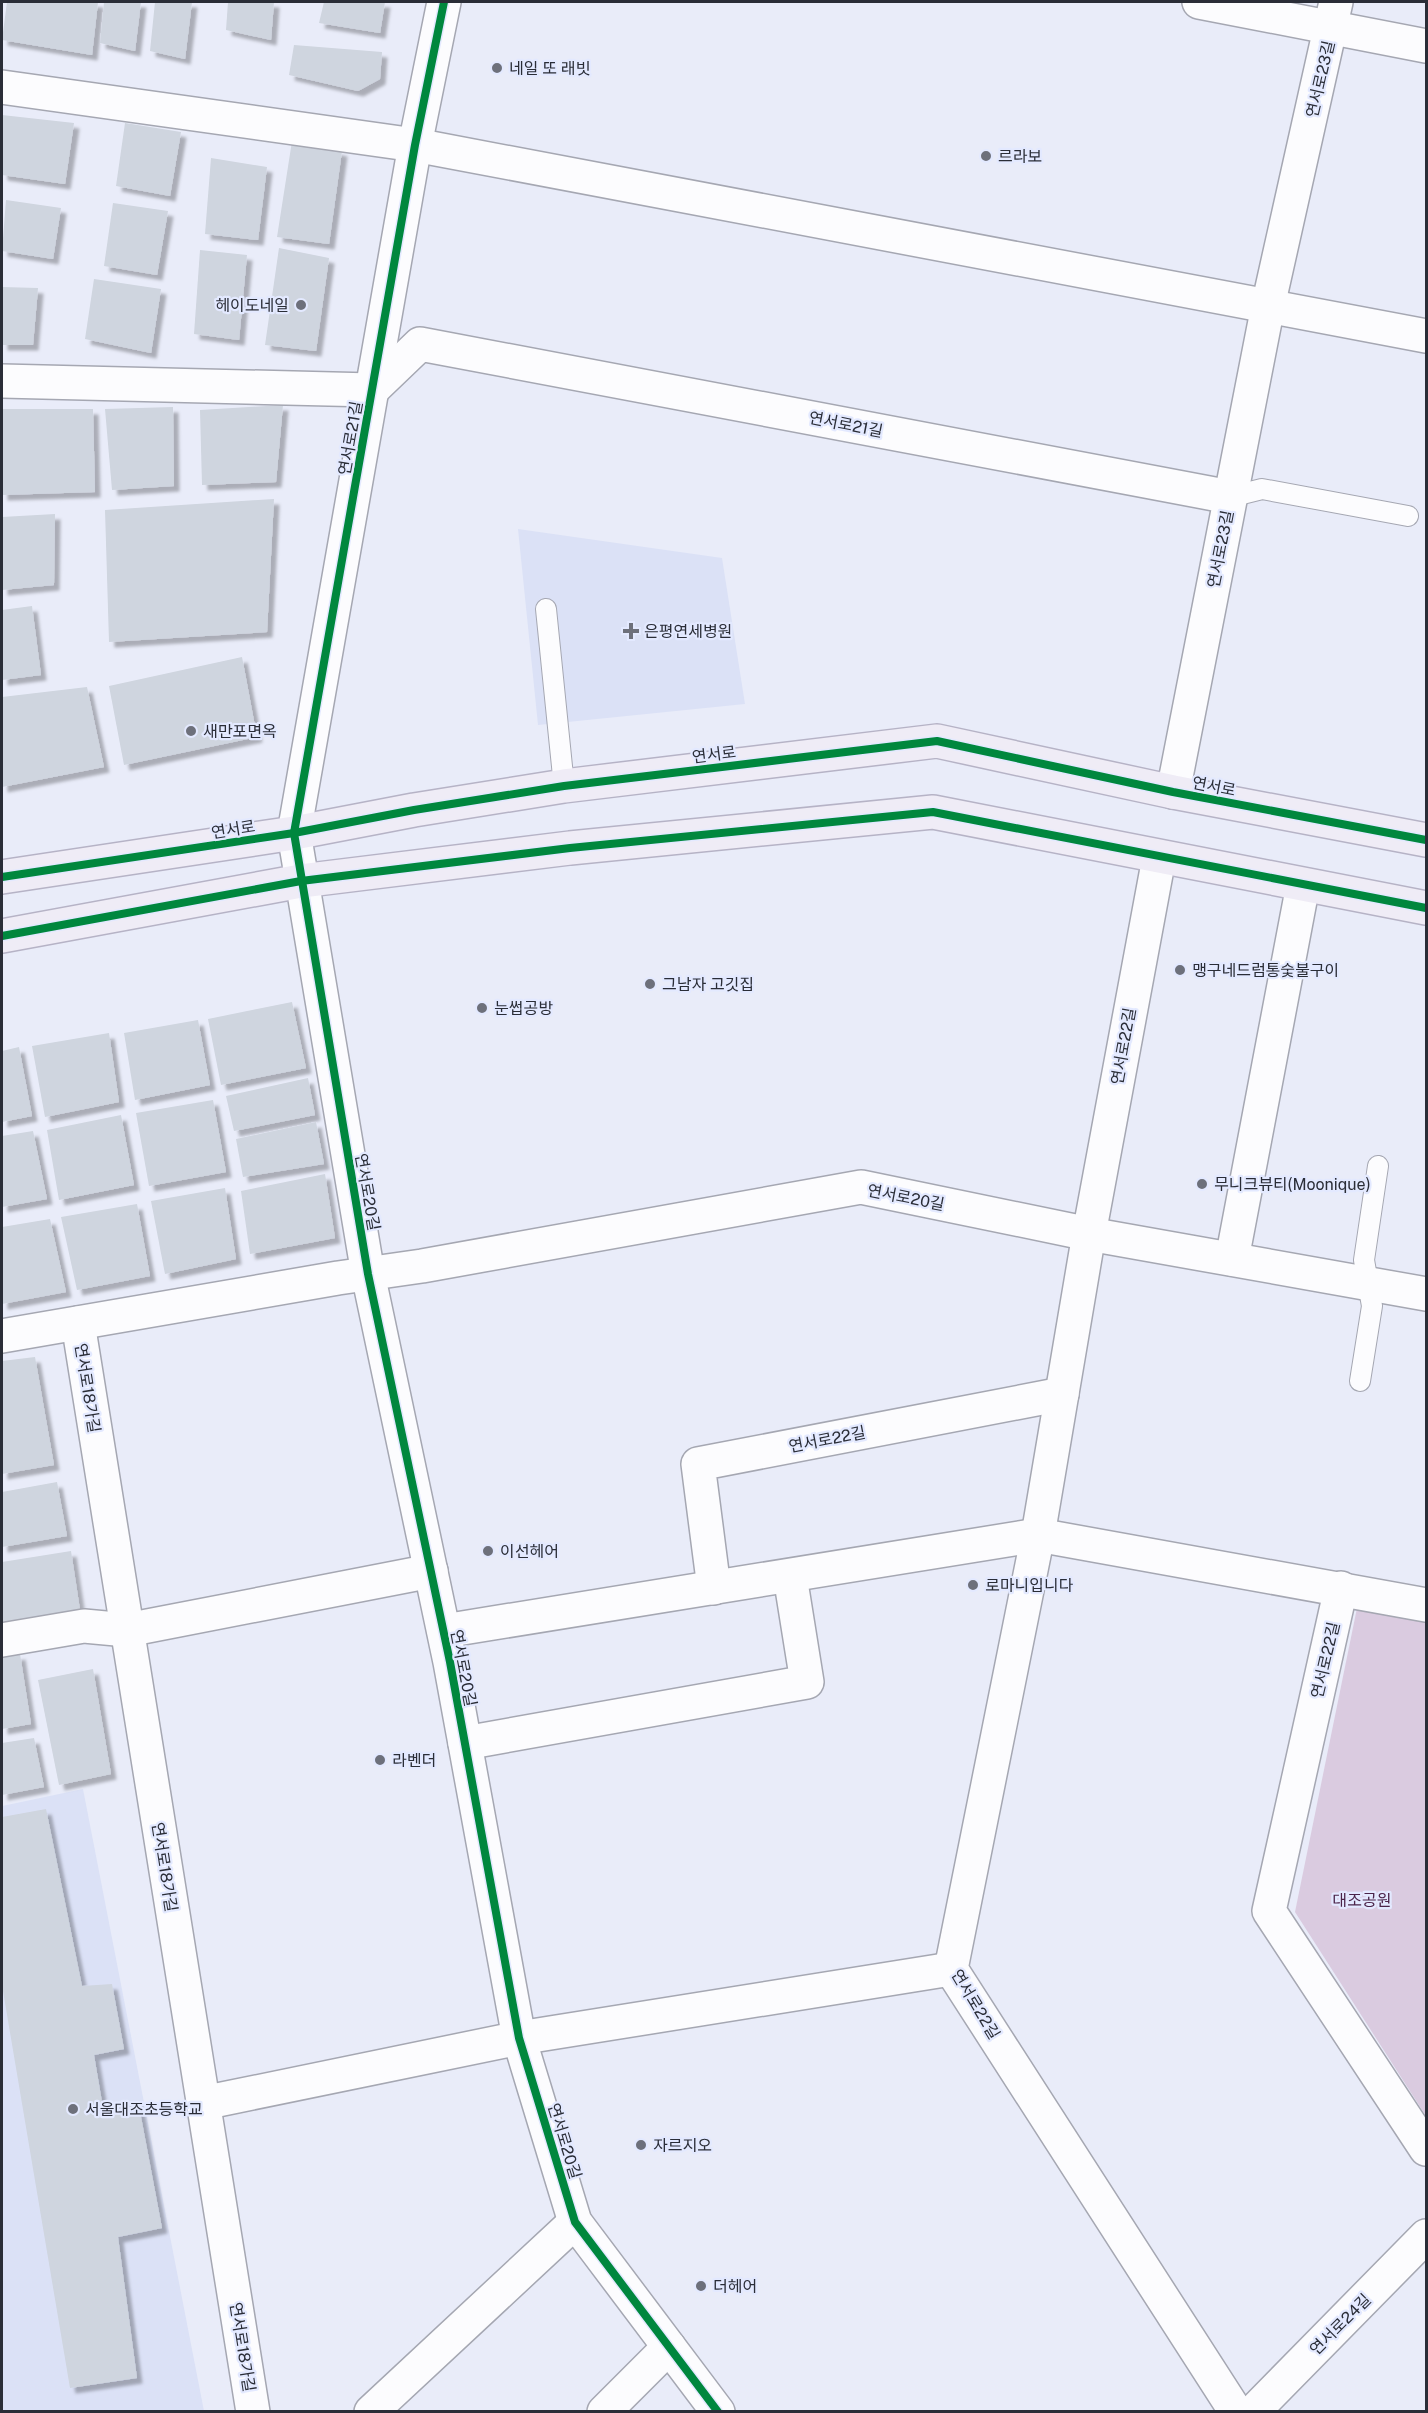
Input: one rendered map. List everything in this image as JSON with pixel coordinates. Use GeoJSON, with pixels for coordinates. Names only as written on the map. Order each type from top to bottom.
{"type":"FeatureCollection","features":[{"type":"Feature","properties":{"kind":"main road","name":"연서로"},"geometry":{"type":"LineString","coordinates":[[2,877],[294,833],[414,810],[564,786],[937,741],[1173,792],[1426,840]]}},
{"type":"Feature","properties":{"kind":"main road"},"geometry":{"type":"LineString","coordinates":[[2,936],[301,881],[570,848],[933,812],[1159,858],[1426,908]]}},
{"type":"Feature","properties":{"kind":"street","name":"연서로21길"},"geometry":{"type":"LineString","coordinates":[[301,881],[294,833],[415,145],[444,2]]}},
{"type":"Feature","properties":{"kind":"street"},"geometry":{"type":"LineString","coordinates":[[1199,2],[1334,14]]}},
{"type":"Feature","properties":{"kind":"street","name":"연서로23길"},"geometry":{"type":"LineString","coordinates":[[1173,792],[1268,306],[1334,14],[1426,46]]}},
{"type":"Feature","properties":{"kind":"street"},"geometry":{"type":"LineString","coordinates":[[2,87],[415,145],[1426,336]]}},
{"type":"Feature","properties":{"kind":"street","name":"연서로21길"},"geometry":{"type":"LineString","coordinates":[[2,381],[372,390],[420,344],[1230,497]]}},
{"type":"Feature","properties":{"kind":"street","name":"연서로22길"},"geometry":{"type":"LineString","coordinates":[[1159,858],[1089,1234],[1038,1536],[951,1969],[1236,2412]]}},
{"type":"Feature","properties":{"kind":"street","name":"연서로20길"},"geometry":{"type":"LineString","coordinates":[[301,881],[368,1274],[444,1631],[519,2038],[576,2222],[718,2412]]}},
{"type":"Feature","properties":{"kind":"street"},"geometry":{"type":"LineString","coordinates":[[1232,1259],[1303,885]]}},
{"type":"Feature","properties":{"kind":"street","name":"연서로20길"},"geometry":{"type":"LineString","coordinates":[[2,1336],[422,1266],[861,1187],[1089,1234]]}},
{"type":"Feature","properties":{"kind":"street"},"geometry":{"type":"LineString","coordinates":[[1089,1234],[1426,1294]]}},
{"type":"Feature","properties":{"kind":"street","name":"연서로18가길"},"geometry":{"type":"LineString","coordinates":[[78,1323],[253,2412]]}},
{"type":"Feature","properties":{"kind":"street","name":"연서로22길"},"geometry":{"type":"LineString","coordinates":[[714,1588],[698,1464],[1062,1394]]}},
{"type":"Feature","properties":{"kind":"street"},"geometry":{"type":"LineString","coordinates":[[1038,1536],[1341,1588],[1426,1605]]}},
{"type":"Feature","properties":{"kind":"street","name":"연서로20길"},"geometry":{"type":"LineString","coordinates":[[444,1631],[1038,1536]]}},
{"type":"Feature","properties":{"kind":"street"},"geometry":{"type":"LineString","coordinates":[[2,1640],[84,1626],[127,1630],[431,1571]]}},
{"type":"Feature","properties":{"kind":"street"},"geometry":{"type":"LineString","coordinates":[[465,1743],[807,1682],[790,1576]]}},
{"type":"Feature","properties":{"kind":"street","name":"연서로22길"},"geometry":{"type":"LineString","coordinates":[[1341,1588],[1269,1911],[1426,2149]]}},
{"type":"Feature","properties":{"kind":"street"},"geometry":{"type":"LineString","coordinates":[[203,2103],[519,2038],[951,1969]]}},
{"type":"Feature","properties":{"kind":"street"},"geometry":{"type":"LineString","coordinates":[[371,2412],[576,2222]]}},
{"type":"Feature","properties":{"kind":"street","name":"연서로24길"},"geometry":{"type":"LineString","coordinates":[[1253,2412],[1426,2236]]}},
{"type":"Feature","properties":{"kind":"street"},"geometry":{"type":"LineString","coordinates":[[604,2412],[669,2348]]}},
{"type":"Feature","properties":{"kind":"lane"},"geometry":{"type":"LineString","coordinates":[[1230,497],[1262,489],[1408,516]]}},
{"type":"Feature","properties":{"kind":"lane"},"geometry":{"type":"LineString","coordinates":[[546,609],[564,786]]}},
{"type":"Feature","properties":{"kind":"lane"},"geometry":{"type":"LineString","coordinates":[[1360,1381],[1372,1306],[1364,1260],[1378,1166]]}},
{"type":"Feature","properties":{"kind":"shaded area","name":"은평연세병원"},"geometry":{"type":"Polygon","coordinates":[[[518,529],[722,558],[745,704],[538,725],[518,529]]]}},
{"type":"Feature","properties":{"kind":"shaded area","name":"서울대조초등학교"},"geometry":{"type":"Polygon","coordinates":[[[83,1789],[204,2411],[2,2411],[2,1806],[83,1789]]]}},
{"type":"Feature","properties":{"kind":"green space","name":"대조공원"},"geometry":{"type":"Polygon","coordinates":[[[1357,1608],[1426,1622],[1426,2116],[1295,1912],[1357,1608]]]}},
{"type":"Feature","properties":{"kind":"building"},"geometry":{"type":"Polygon","coordinates":[[[7,2],[98,2],[92,55],[2,40],[7,2]]]}},
{"type":"Feature","properties":{"kind":"building"},"geometry":{"type":"Polygon","coordinates":[[[104,2],[141,2],[135,51],[100,43],[104,2]]]}},
{"type":"Feature","properties":{"kind":"building"},"geometry":{"type":"Polygon","coordinates":[[[155,2],[192,2],[185,59],[150,51],[155,2]]]}},
{"type":"Feature","properties":{"kind":"building"},"geometry":{"type":"Polygon","coordinates":[[[228,2],[274,2],[271,40],[226,30],[228,2]]]}},
{"type":"Feature","properties":{"kind":"building"},"geometry":{"type":"Polygon","coordinates":[[[324,2],[385,2],[380,33],[319,23],[324,2]]]}},
{"type":"Feature","properties":{"kind":"building"},"geometry":{"type":"Polygon","coordinates":[[[294,45],[382,52],[380,79],[358,91],[289,75],[294,45]]]}},
{"type":"Feature","properties":{"kind":"building"},"geometry":{"type":"Polygon","coordinates":[[[2,115],[74,123],[65,184],[2,175],[2,115]]]}},
{"type":"Feature","properties":{"kind":"building"},"geometry":{"type":"Polygon","coordinates":[[[125,123],[181,132],[170,196],[116,186],[125,123]]]}},
{"type":"Feature","properties":{"kind":"building"},"geometry":{"type":"Polygon","coordinates":[[[292,141],[342,151],[329,244],[277,237],[292,141]]]}},
{"type":"Feature","properties":{"kind":"building"},"geometry":{"type":"Polygon","coordinates":[[[211,158],[267,167],[258,240],[205,234],[211,158]]]}},
{"type":"Feature","properties":{"kind":"building"},"geometry":{"type":"Polygon","coordinates":[[[6,200],[61,208],[53,259],[2,251],[6,200]]]}},
{"type":"Feature","properties":{"kind":"building"},"geometry":{"type":"Polygon","coordinates":[[[113,203],[168,211],[157,275],[104,266],[113,203]]]}},
{"type":"Feature","properties":{"kind":"building"},"geometry":{"type":"Polygon","coordinates":[[[279,248],[329,258],[316,351],[265,345],[279,248]]]}},
{"type":"Feature","properties":{"kind":"building"},"geometry":{"type":"Polygon","coordinates":[[[200,250],[247,255],[239,340],[194,334],[200,250]]]}},
{"type":"Feature","properties":{"kind":"building"},"geometry":{"type":"Polygon","coordinates":[[[94,279],[161,289],[151,353],[85,339],[94,279]]]}},
{"type":"Feature","properties":{"kind":"building"},"geometry":{"type":"Polygon","coordinates":[[[2,287],[38,288],[33,345],[2,345],[2,287]]]}},
{"type":"Feature","properties":{"kind":"building"},"geometry":{"type":"Polygon","coordinates":[[[283,405],[276,482],[202,485],[200,410],[283,405]]]}},
{"type":"Feature","properties":{"kind":"building"},"geometry":{"type":"Polygon","coordinates":[[[173,407],[174,486],[112,490],[105,409],[173,407]]]}},
{"type":"Feature","properties":{"kind":"building"},"geometry":{"type":"Polygon","coordinates":[[[2,409],[93,409],[95,492],[2,495],[2,409]]]}},
{"type":"Feature","properties":{"kind":"building"},"geometry":{"type":"Polygon","coordinates":[[[274,499],[267,632],[109,642],[105,510],[274,499]]]}},
{"type":"Feature","properties":{"kind":"building"},"geometry":{"type":"Polygon","coordinates":[[[55,514],[54,585],[2,590],[2,517],[55,514]]]}},
{"type":"Feature","properties":{"kind":"building"},"geometry":{"type":"Polygon","coordinates":[[[32,606],[41,675],[2,680],[2,610],[32,606]]]}},
{"type":"Feature","properties":{"kind":"building"},"geometry":{"type":"Polygon","coordinates":[[[242,657],[257,737],[124,765],[109,686],[242,657]]]}},
{"type":"Feature","properties":{"kind":"building"},"geometry":{"type":"Polygon","coordinates":[[[87,687],[104,767],[2,787],[2,697],[87,687]]]}},
{"type":"Feature","properties":{"kind":"building"},"geometry":{"type":"Polygon","coordinates":[[[292,1002],[306,1068],[221,1085],[208,1019],[292,1002]]]}},
{"type":"Feature","properties":{"kind":"building"},"geometry":{"type":"Polygon","coordinates":[[[198,1020],[210,1085],[135,1100],[124,1033],[198,1020]]]}},
{"type":"Feature","properties":{"kind":"building"},"geometry":{"type":"Polygon","coordinates":[[[109,1033],[119,1102],[45,1117],[32,1046],[109,1033]]]}},
{"type":"Feature","properties":{"kind":"building"},"geometry":{"type":"Polygon","coordinates":[[[19,1047],[32,1116],[2,1122],[2,1051],[19,1047]]]}},
{"type":"Feature","properties":{"kind":"building"},"geometry":{"type":"Polygon","coordinates":[[[308,1078],[315,1115],[234,1131],[226,1096],[308,1078]]]}},
{"type":"Feature","properties":{"kind":"building"},"geometry":{"type":"Polygon","coordinates":[[[213,1100],[226,1172],[149,1186],[136,1113],[213,1100]]]}},
{"type":"Feature","properties":{"kind":"building"},"geometry":{"type":"Polygon","coordinates":[[[121,1115],[134,1185],[59,1200],[47,1130],[121,1115]]]}},
{"type":"Feature","properties":{"kind":"building"},"geometry":{"type":"Polygon","coordinates":[[[316,1122],[324,1164],[243,1177],[236,1139],[316,1122]]]}},
{"type":"Feature","properties":{"kind":"building"},"geometry":{"type":"Polygon","coordinates":[[[33,1131],[47,1199],[2,1207],[2,1136],[33,1131]]]}},
{"type":"Feature","properties":{"kind":"building"},"geometry":{"type":"Polygon","coordinates":[[[325,1174],[335,1238],[250,1254],[241,1191],[325,1174]]]}},
{"type":"Feature","properties":{"kind":"building"},"geometry":{"type":"Polygon","coordinates":[[[225,1188],[236,1259],[165,1274],[151,1201],[225,1188]]]}},
{"type":"Feature","properties":{"kind":"building"},"geometry":{"type":"Polygon","coordinates":[[[137,1204],[150,1276],[77,1290],[61,1217],[137,1204]]]}},
{"type":"Feature","properties":{"kind":"building"},"geometry":{"type":"Polygon","coordinates":[[[50,1219],[66,1292],[2,1304],[2,1227],[50,1219]]]}},
{"type":"Feature","properties":{"kind":"building"},"geometry":{"type":"Polygon","coordinates":[[[35,1357],[54,1465],[2,1474],[2,1361],[35,1357]]]}},
{"type":"Feature","properties":{"kind":"building"},"geometry":{"type":"Polygon","coordinates":[[[57,1482],[67,1536],[2,1547],[2,1492],[57,1482]]]}},
{"type":"Feature","properties":{"kind":"building"},"geometry":{"type":"Polygon","coordinates":[[[71,1551],[80,1610],[2,1626],[2,1562],[71,1551]]]}},
{"type":"Feature","properties":{"kind":"building"},"geometry":{"type":"Polygon","coordinates":[[[20,1654],[31,1724],[2,1729],[2,1658],[20,1654]]]}},
{"type":"Feature","properties":{"kind":"building"},"geometry":{"type":"Polygon","coordinates":[[[93,1669],[111,1774],[59,1785],[38,1680],[93,1669]]]}},
{"type":"Feature","properties":{"kind":"building"},"geometry":{"type":"Polygon","coordinates":[[[34,1738],[44,1787],[2,1795],[2,1743],[34,1738]]]}},
{"type":"Feature","properties":{"kind":"building"},"geometry":{"type":"Polygon","coordinates":[[[46,1809],[82,1986],[112,1984],[124,2049],[94,2055],[103,2108],[138,2101],[162,2228],[118,2237],[137,2378],[70,2388],[2,1985],[2,1817],[46,1809]]]}},
{"type":"Feature","properties":{"kind":"cycle path"},"geometry":{"type":"LineString","coordinates":[[444,2],[415,145],[294,833],[368,1274],[450,1662],[519,2038],[575,2222],[718,2412]]}},
{"type":"Feature","properties":{"kind":"cycle path"},"geometry":{"type":"LineString","coordinates":[[2,877],[294,833],[414,810],[564,786],[937,741],[1173,792],[1426,840]]}},
{"type":"Feature","properties":{"kind":"cycle path"},"geometry":{"type":"LineString","coordinates":[[2,936],[301,881],[570,848],[933,812],[1426,908]]}},
{"type":"Feature","properties":{"kind":"place","name":"네일 또 래빗"},"geometry":{"type":"Point","coordinates":[497,68]}},
{"type":"Feature","properties":{"kind":"place","name":"르라보"},"geometry":{"type":"Point","coordinates":[986,156]}},
{"type":"Feature","properties":{"kind":"place","name":"헤이도네일"},"geometry":{"type":"Point","coordinates":[301,305]}},
{"type":"Feature","properties":{"kind":"place","name":"은평연세병원"},"geometry":{"type":"Point","coordinates":[631,631]}},
{"type":"Feature","properties":{"kind":"place","name":"새만포면옥"},"geometry":{"type":"Point","coordinates":[191,731]}},
{"type":"Feature","properties":{"kind":"place","name":"맹구네드럼통숯불구이"},"geometry":{"type":"Point","coordinates":[1180,970]}},
{"type":"Feature","properties":{"kind":"place","name":"그남자 고깃집"},"geometry":{"type":"Point","coordinates":[650,984]}},
{"type":"Feature","properties":{"kind":"place","name":"눈썹공방"},"geometry":{"type":"Point","coordinates":[482,1008]}},
{"type":"Feature","properties":{"kind":"place","name":"무니크뷰티(Moonique)"},"geometry":{"type":"Point","coordinates":[1202,1184]}},
{"type":"Feature","properties":{"kind":"place","name":"이선헤어"},"geometry":{"type":"Point","coordinates":[488,1551]}},
{"type":"Feature","properties":{"kind":"place","name":"로마니입니다"},"geometry":{"type":"Point","coordinates":[973,1585]}},
{"type":"Feature","properties":{"kind":"place","name":"라벤더"},"geometry":{"type":"Point","coordinates":[380,1760]}},
{"type":"Feature","properties":{"kind":"place","name":"서울대조초등학교"},"geometry":{"type":"Point","coordinates":[73,2109]}},
{"type":"Feature","properties":{"kind":"place","name":"자르지오"},"geometry":{"type":"Point","coordinates":[641,2145]}},
{"type":"Feature","properties":{"kind":"place","name":"더헤어"},"geometry":{"type":"Point","coordinates":[701,2286]}}]}
